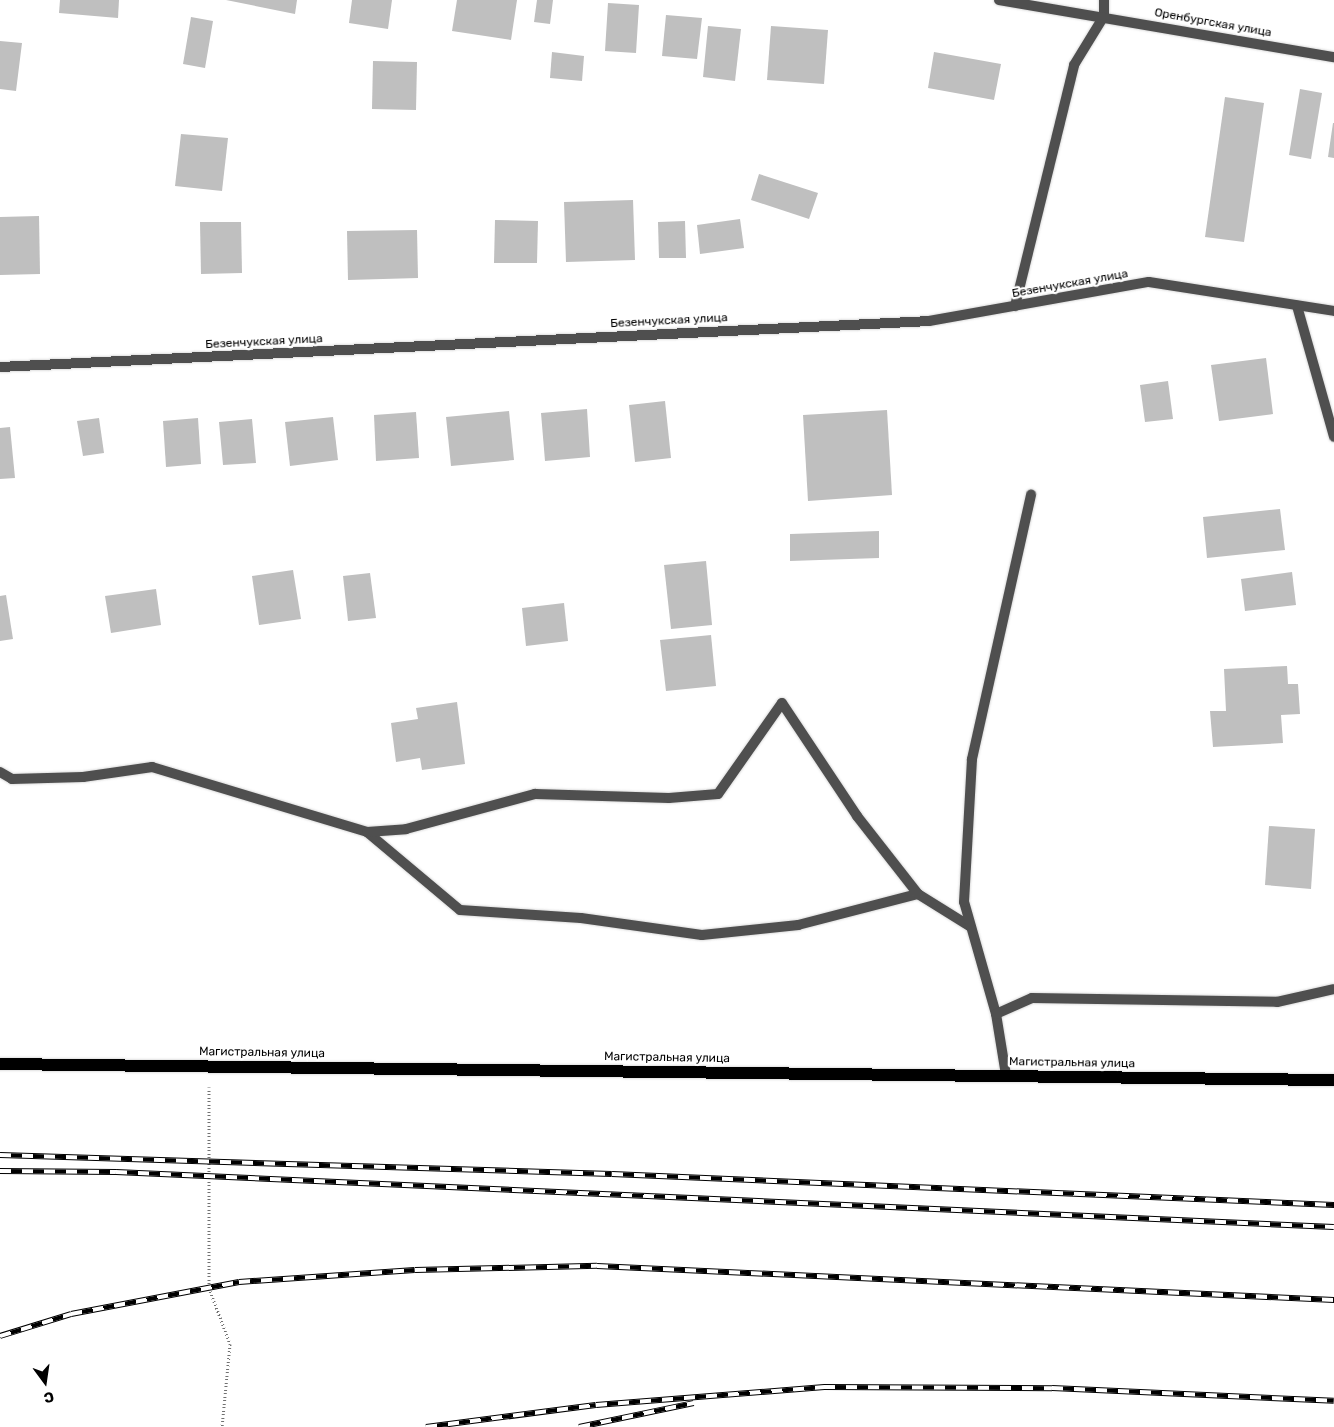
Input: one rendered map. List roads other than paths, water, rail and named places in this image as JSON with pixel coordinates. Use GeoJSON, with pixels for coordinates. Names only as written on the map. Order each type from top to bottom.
{"type":"FeatureCollection","features":[{"type":"Feature","properties":{"kind":"main road","name":"Магистральная улица"},"geometry":{"type":"LineString","coordinates":[[0,1064],[1334,1080]]}},
{"type":"Feature","properties":{"kind":"street","name":"Оренбургская улица"},"geometry":{"type":"LineString","coordinates":[[998,0],[1104,16],[1334,57]]}},
{"type":"Feature","properties":{"kind":"street"},"geometry":{"type":"LineString","coordinates":[[1015,306],[1074,65],[1104,16],[1104,0]]}},
{"type":"Feature","properties":{"kind":"street","name":"Безенчукская улица"},"geometry":{"type":"LineString","coordinates":[[0,368],[929,321],[1149,282],[1334,311]]}},
{"type":"Feature","properties":{"kind":"street"},"geometry":{"type":"LineString","coordinates":[[1297,306],[1334,437]]}},
{"type":"Feature","properties":{"kind":"street"},"geometry":{"type":"LineString","coordinates":[[1006,1076],[996,1014],[964,902],[972,759],[1031,494]]}},
{"type":"Feature","properties":{"kind":"street"},"geometry":{"type":"LineString","coordinates":[[0,772],[12,779],[39,778],[152,766],[366,832],[406,829],[535,794],[669,798],[718,794],[782,703],[857,816],[918,894],[971,927]]}},
{"type":"Feature","properties":{"kind":"street"},"geometry":{"type":"LineString","coordinates":[[366,832],[460,910],[581,918],[702,935],[798,926],[918,894]]}},
{"type":"Feature","properties":{"kind":"street"},"geometry":{"type":"LineString","coordinates":[[996,1014],[1032,998],[1277,1002],[1334,989]]}},
{"type":"Feature","properties":{"kind":"railway"},"geometry":{"type":"LineString","coordinates":[[0,1155],[612,1174],[1334,1205]]}},
{"type":"Feature","properties":{"kind":"railway"},"geometry":{"type":"LineString","coordinates":[[0,1171],[116,1172],[1334,1227]]}},
{"type":"Feature","properties":{"kind":"railway"},"geometry":{"type":"LineString","coordinates":[[0,1336],[71,1314],[239,1282],[415,1270],[597,1266],[1334,1300]]}},
{"type":"Feature","properties":{"kind":"railway"},"geometry":{"type":"LineString","coordinates":[[426,1427],[596,1405],[824,1387],[1052,1388],[1334,1401]]}},
{"type":"Feature","properties":{"kind":"railway"},"geometry":{"type":"LineString","coordinates":[[579,1427],[694,1403]]}}]}
